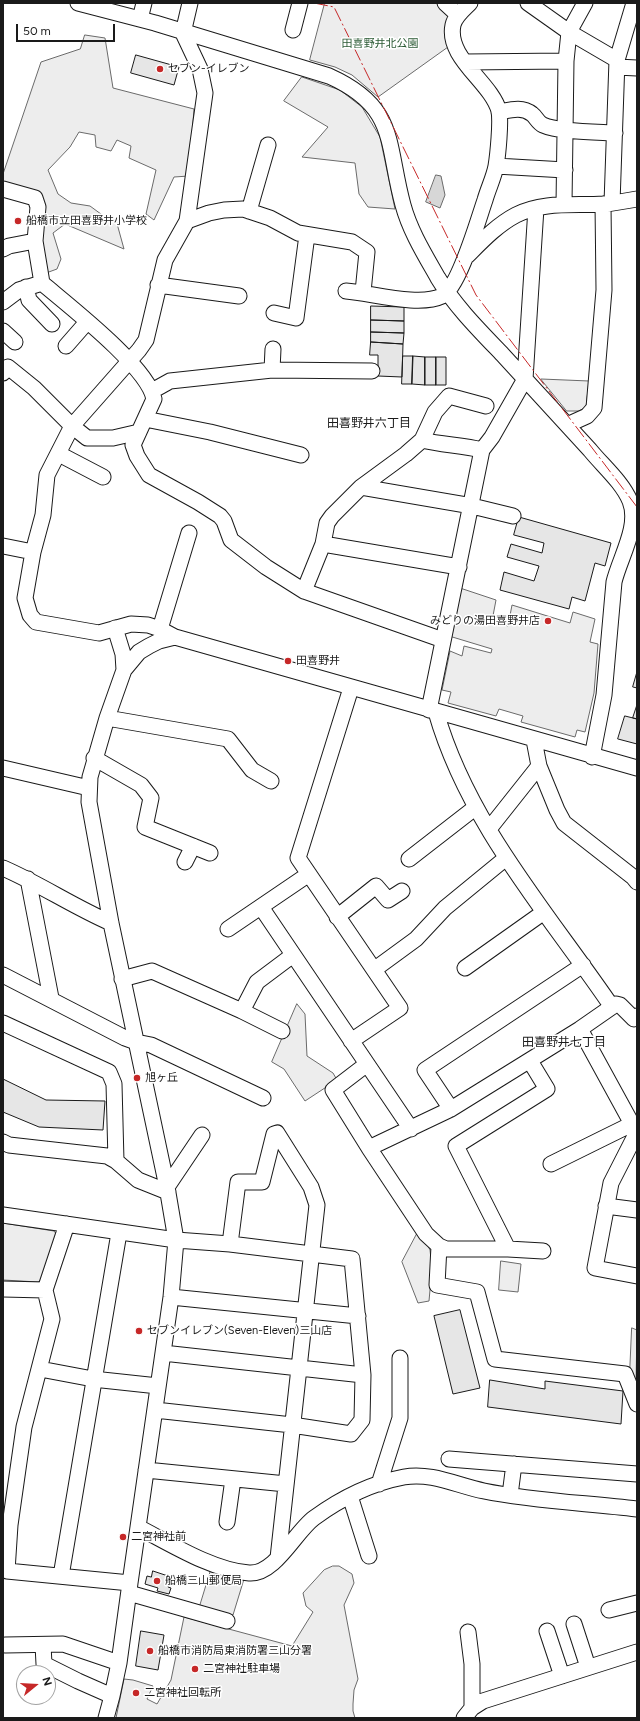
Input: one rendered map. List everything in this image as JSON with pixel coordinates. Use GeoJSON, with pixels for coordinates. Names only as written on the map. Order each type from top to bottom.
{"type":"FeatureCollection","features":[{"type":"Feature","properties":{"kind":"street"},"geometry":{"type":"LineString","coordinates":[[78,3],[140,19],[329,76],[344,83],[378,112],[389,136],[397,179],[409,223],[427,259],[447,293],[525,378],[624,490],[634,513],[635,522],[631,550],[618,566],[614,582],[604,695],[592,756]]}},
{"type":"Feature","properties":{"kind":"street"},"geometry":{"type":"LineString","coordinates":[[140,19],[144,3]]}},
{"type":"Feature","properties":{"kind":"street"},"geometry":{"type":"LineString","coordinates":[[190,3],[184,33],[200,69],[205,93],[187,221],[165,260],[146,340],[72,426],[48,475],[43,515],[33,552],[25,598],[30,615],[36,622],[99,633],[131,624],[148,625],[160,629],[175,637],[637,768]]}},
{"type":"Feature","properties":{"kind":"street"},"geometry":{"type":"LineString","coordinates":[[293,30],[300,3]]}},
{"type":"Feature","properties":{"kind":"street"},"geometry":{"type":"LineString","coordinates":[[445,3],[458,15]]}},
{"type":"Feature","properties":{"kind":"street"},"geometry":{"type":"LineString","coordinates":[[346,291],[363,292],[413,301],[433,299],[447,293],[465,258],[496,166],[499,112],[494,101],[457,51],[454,40],[454,25],[458,15],[470,3]]}},
{"type":"Feature","properties":{"kind":"street"},"geometry":{"type":"LineString","coordinates":[[528,3],[617,63],[637,68]]}},
{"type":"Feature","properties":{"kind":"street"},"geometry":{"type":"LineString","coordinates":[[564,204],[566,61],[569,32],[585,3]]}},
{"type":"Feature","properties":{"kind":"street"},"geometry":{"type":"LineString","coordinates":[[567,425],[587,416],[594,408],[604,290],[608,204],[615,133],[617,63],[631,32],[634,3]]}},
{"type":"Feature","properties":{"kind":"street"},"geometry":{"type":"LineString","coordinates":[[465,62],[566,61]]}},
{"type":"Feature","properties":{"kind":"street"},"geometry":{"type":"LineString","coordinates":[[499,112],[522,109],[532,114],[542,125],[566,129],[615,133]]}},
{"type":"Feature","properties":{"kind":"street"},"geometry":{"type":"LineString","coordinates":[[249,211],[268,145]]}},
{"type":"Feature","properties":{"kind":"street"},"geometry":{"type":"LineString","coordinates":[[496,166],[565,170]]}},
{"type":"Feature","properties":{"kind":"street"},"geometry":{"type":"LineString","coordinates":[[3,189],[36,198],[38,207],[35,241],[42,282],[129,360],[152,391],[154,399],[133,445],[137,456],[149,475],[220,516],[224,520],[231,540],[266,567],[304,591],[443,640]]}},
{"type":"Feature","properties":{"kind":"street"},"geometry":{"type":"LineString","coordinates":[[465,258],[494,230],[516,215],[536,208],[564,204],[608,204],[637,199]]}},
{"type":"Feature","properties":{"kind":"street"},"geometry":{"type":"LineString","coordinates":[[536,208],[525,378],[492,437],[482,450],[472,506],[443,640],[433,711],[444,740],[476,807],[506,858],[612,1007]]}},
{"type":"Feature","properties":{"kind":"street"},"geometry":{"type":"LineString","coordinates":[[187,221],[209,213],[224,210],[243,209],[270,218],[298,233],[352,242],[367,252],[363,292]]}},
{"type":"Feature","properties":{"kind":"street"},"geometry":{"type":"LineString","coordinates":[[274,313],[296,318],[307,235]]}},
{"type":"Feature","properties":{"kind":"street"},"geometry":{"type":"LineString","coordinates":[[3,249],[9,246],[35,241]]}},
{"type":"Feature","properties":{"kind":"street"},"geometry":{"type":"LineString","coordinates":[[3,302],[19,290],[42,282]]}},
{"type":"Feature","properties":{"kind":"street"},"geometry":{"type":"LineString","coordinates":[[158,285],[239,296]]}},
{"type":"Feature","properties":{"kind":"street"},"geometry":{"type":"LineString","coordinates":[[26,287],[29,300],[52,324]]}},
{"type":"Feature","properties":{"kind":"street"},"geometry":{"type":"LineString","coordinates":[[66,346],[87,322]]}},
{"type":"Feature","properties":{"kind":"street"},"geometry":{"type":"LineString","coordinates":[[3,331],[15,342]]}},
{"type":"Feature","properties":{"kind":"street"},"geometry":{"type":"LineString","coordinates":[[272,370],[273,349]]}},
{"type":"Feature","properties":{"kind":"street"},"geometry":{"type":"LineString","coordinates":[[3,373],[8,366],[34,388],[72,426],[87,438],[113,438],[142,426],[210,432],[301,455]]}},
{"type":"Feature","properties":{"kind":"street"},"geometry":{"type":"LineString","coordinates":[[152,391],[170,381],[272,370],[372,371]]}},
{"type":"Feature","properties":{"kind":"street"},"geometry":{"type":"LineString","coordinates":[[304,591],[323,544],[327,524],[361,487],[406,454],[422,440],[435,412],[449,396],[486,406]]}},
{"type":"Feature","properties":{"kind":"street"},"geometry":{"type":"LineString","coordinates":[[422,440],[434,443],[466,446],[482,450]]}},
{"type":"Feature","properties":{"kind":"street"},"geometry":{"type":"LineString","coordinates":[[59,454],[103,478]]}},
{"type":"Feature","properties":{"kind":"street"},"geometry":{"type":"LineString","coordinates":[[361,487],[472,506],[513,516]]}},
{"type":"Feature","properties":{"kind":"street"},"geometry":{"type":"LineString","coordinates":[[160,629],[189,532]]}},
{"type":"Feature","properties":{"kind":"street"},"geometry":{"type":"LineString","coordinates":[[323,544],[459,567]]}},
{"type":"Feature","properties":{"kind":"street"},"geometry":{"type":"LineString","coordinates":[[3,546],[33,552]]}},
{"type":"Feature","properties":{"kind":"street"},"geometry":{"type":"LineString","coordinates":[[115,628],[123,654],[124,670]]}},
{"type":"Feature","properties":{"kind":"street"},"geometry":{"type":"LineString","coordinates":[[106,1718],[118,1663],[138,1527],[171,1297],[176,1240],[167,1190],[111,923],[89,802],[89,788],[94,758],[124,670],[139,652],[159,640],[175,637]]}},
{"type":"Feature","properties":{"kind":"street"},"geometry":{"type":"LineString","coordinates":[[351,688],[298,858],[337,917],[375,969],[400,1008],[351,1041]]}},
{"type":"Feature","properties":{"kind":"street"},"geometry":{"type":"LineString","coordinates":[[108,718],[228,739],[252,770],[271,781]]}},
{"type":"Feature","properties":{"kind":"street"},"geometry":{"type":"LineString","coordinates":[[534,740],[539,766],[564,823],[633,877],[637,882]]}},
{"type":"Feature","properties":{"kind":"street"},"geometry":{"type":"LineString","coordinates":[[94,758],[141,785],[151,798],[145,827],[210,853]]}},
{"type":"Feature","properties":{"kind":"street"},"geometry":{"type":"LineString","coordinates":[[489,829],[539,766]]}},
{"type":"Feature","properties":{"kind":"street"},"geometry":{"type":"LineString","coordinates":[[3,768],[89,788]]}},
{"type":"Feature","properties":{"kind":"street"},"geometry":{"type":"LineString","coordinates":[[409,859],[476,807]]}},
{"type":"Feature","properties":{"kind":"street"},"geometry":{"type":"LineString","coordinates":[[185,862],[193,846]]}},
{"type":"Feature","properties":{"kind":"street"},"geometry":{"type":"LineString","coordinates":[[375,969],[416,939],[445,908],[506,858]]}},
{"type":"Feature","properties":{"kind":"street"},"geometry":{"type":"LineString","coordinates":[[3,868],[28,879],[95,916],[111,923]]}},
{"type":"Feature","properties":{"kind":"street"},"geometry":{"type":"LineString","coordinates":[[228,929],[309,874]]}},
{"type":"Feature","properties":{"kind":"street"},"geometry":{"type":"LineString","coordinates":[[28,879],[51,998]]}},
{"type":"Feature","properties":{"kind":"street"},"geometry":{"type":"LineString","coordinates":[[337,917],[376,886],[388,900],[402,891]]}},
{"type":"Feature","properties":{"kind":"street"},"geometry":{"type":"LineString","coordinates":[[261,907],[411,1129]]}},
{"type":"Feature","properties":{"kind":"street"},"geometry":{"type":"LineString","coordinates":[[465,968],[544,912]]}},
{"type":"Feature","properties":{"kind":"street"},"geometry":{"type":"LineString","coordinates":[[242,1011],[257,982],[293,955]]}},
{"type":"Feature","properties":{"kind":"street"},"geometry":{"type":"LineString","coordinates":[[451,1109],[425,1070],[583,965]]}},
{"type":"Feature","properties":{"kind":"street"},"geometry":{"type":"LineString","coordinates":[[122,979],[152,971],[242,1011],[282,1031]]}},
{"type":"Feature","properties":{"kind":"street"},"geometry":{"type":"LineString","coordinates":[[3,975],[136,1042],[151,1045],[263,1098]]}},
{"type":"Feature","properties":{"kind":"street"},"geometry":{"type":"LineString","coordinates":[[369,1148],[451,1109],[530,1061],[616,1004],[620,1005],[634,1019],[637,1016]]}},
{"type":"Feature","properties":{"kind":"street"},"geometry":{"type":"LineString","coordinates":[[3,1023],[109,1072],[114,1084],[116,1161]]}},
{"type":"Feature","properties":{"kind":"street"},"geometry":{"type":"LineString","coordinates":[[580,1029],[636,1134],[611,1183],[595,1268],[637,1276]]}},
{"type":"Feature","properties":{"kind":"street"},"geometry":{"type":"LineString","coordinates":[[508,1249],[456,1146],[548,1090],[530,1061]]}},
{"type":"Feature","properties":{"kind":"street"},"geometry":{"type":"LineString","coordinates":[[367,1064],[332,1090],[426,1234],[439,1246],[446,1249],[508,1249],[543,1251]]}},
{"type":"Feature","properties":{"kind":"street"},"geometry":{"type":"LineString","coordinates":[[551,1164],[632,1124]]}},
{"type":"Feature","properties":{"kind":"street"},"geometry":{"type":"LineString","coordinates":[[230,1244],[238,1182],[262,1182],[274,1134],[278,1133],[311,1187],[317,1205],[278,1558]]}},
{"type":"Feature","properties":{"kind":"street"},"geometry":{"type":"LineString","coordinates":[[167,1190],[202,1135]]}},
{"type":"Feature","properties":{"kind":"street"},"geometry":{"type":"LineString","coordinates":[[3,1142],[9,1145],[107,1156],[116,1161],[138,1180],[167,1190]]}},
{"type":"Feature","properties":{"kind":"street"},"geometry":{"type":"LineString","coordinates":[[606,1206],[637,1210]]}},
{"type":"Feature","properties":{"kind":"street"},"geometry":{"type":"LineString","coordinates":[[3,1215],[118,1233],[312,1253],[352,1259],[363,1375],[362,1420],[351,1434],[292,1425],[155,1410]]}},
{"type":"Feature","properties":{"kind":"street"},"geometry":{"type":"LineString","coordinates":[[67,1224],[46,1290],[52,1319],[24,1427],[6,1526],[7,1572],[60,1576],[129,1588],[227,1621]]}},
{"type":"Feature","properties":{"kind":"street"},"geometry":{"type":"LineString","coordinates":[[60,1576],[118,1233]]}},
{"type":"Feature","properties":{"kind":"street"},"geometry":{"type":"LineString","coordinates":[[439,1246],[437,1284],[477,1292],[495,1359],[625,1374],[637,1404]]}},
{"type":"Feature","properties":{"kind":"street"},"geometry":{"type":"LineString","coordinates":[[3,1289],[46,1290]]}},
{"type":"Feature","properties":{"kind":"street"},"geometry":{"type":"LineString","coordinates":[[171,1297],[358,1316]]}},
{"type":"Feature","properties":{"kind":"street"},"geometry":{"type":"LineString","coordinates":[[163,1353],[363,1375]]}},
{"type":"Feature","properties":{"kind":"street"},"geometry":{"type":"LineString","coordinates":[[379,1484],[400,1418],[400,1358]]}},
{"type":"Feature","properties":{"kind":"street"},"geometry":{"type":"LineString","coordinates":[[40,1369],[93,1379],[158,1386]]}},
{"type":"Feature","properties":{"kind":"street"},"geometry":{"type":"LineString","coordinates":[[449,1459],[637,1474]]}},
{"type":"Feature","properties":{"kind":"street"},"geometry":{"type":"LineString","coordinates":[[510,1495],[514,1464]]}},
{"type":"Feature","properties":{"kind":"street"},"geometry":{"type":"LineString","coordinates":[[146,1470],[286,1484]]}},
{"type":"Feature","properties":{"kind":"street"},"geometry":{"type":"LineString","coordinates":[[138,1527],[181,1549],[230,1570],[250,1573],[264,1570],[278,1558],[312,1519],[350,1496],[379,1484],[405,1477],[449,1480],[483,1491],[510,1495],[637,1509]]}},
{"type":"Feature","properties":{"kind":"street"},"geometry":{"type":"LineString","coordinates":[[227,1522],[233,1479]]}},
{"type":"Feature","properties":{"kind":"street"},"geometry":{"type":"LineString","coordinates":[[350,1496],[369,1556]]}},
{"type":"Feature","properties":{"kind":"street"},"geometry":{"type":"LineString","coordinates":[[609,1610],[637,1603]]}},
{"type":"Feature","properties":{"kind":"street"},"geometry":{"type":"LineString","coordinates":[[574,1624],[588,1667]]}},
{"type":"Feature","properties":{"kind":"street"},"geometry":{"type":"LineString","coordinates":[[547,1631],[562,1676]]}},
{"type":"Feature","properties":{"kind":"street"},"geometry":{"type":"LineString","coordinates":[[468,1632],[472,1664],[468,1713]]}},
{"type":"Feature","properties":{"kind":"street"},"geometry":{"type":"LineString","coordinates":[[5,1646],[63,1644],[118,1663]]}},
{"type":"Feature","properties":{"kind":"street"},"geometry":{"type":"LineString","coordinates":[[43,1645],[44,1664],[112,1696]]}},
{"type":"Feature","properties":{"kind":"street"},"geometry":{"type":"LineString","coordinates":[[468,1713],[483,1701],[637,1652]]}},
{"type":"Feature","properties":{"kind":"shaded area","name":"田喜野井北公園"},"geometry":{"type":"Polygon","coordinates":[[[325,3],[436,3],[452,20],[448,47],[378,97],[352,75],[335,67],[310,60],[325,3]]]}},
{"type":"Feature","properties":{"kind":"shaded area"},"geometry":{"type":"Polygon","coordinates":[[[85,35],[105,38],[113,88],[194,109],[189,176],[174,177],[154,220],[146,214],[156,170],[129,158],[131,146],[117,140],[111,151],[96,147],[95,135],[79,132],[70,147],[48,170],[58,194],[71,203],[90,206],[105,217],[116,220],[124,249],[65,224],[53,233],[61,259],[57,269],[46,273],[40,242],[42,208],[3,184],[3,174],[41,62],[80,49],[85,35]]]}},
{"type":"Feature","properties":{"kind":"shaded area"},"geometry":{"type":"Polygon","coordinates":[[[302,77],[340,90],[362,107],[380,137],[395,209],[368,207],[359,194],[355,163],[302,157],[328,127],[284,101],[302,77]]]}},
{"type":"Feature","properties":{"kind":"shaded area"},"geometry":{"type":"Polygon","coordinates":[[[436,175],[441,176],[445,195],[440,208],[426,202],[436,175]]]}},
{"type":"Feature","properties":{"kind":"shaded area"},"geometry":{"type":"Polygon","coordinates":[[[541,379],[589,381],[586,407],[579,411],[567,411],[541,379]]]}},
{"type":"Feature","properties":{"kind":"shaded area"},"geometry":{"type":"Polygon","coordinates":[[[460,588],[496,600],[492,621],[508,626],[512,605],[570,623],[573,612],[595,619],[590,642],[598,644],[594,693],[585,732],[577,730],[575,737],[521,722],[523,716],[499,709],[496,716],[448,703],[451,692],[442,690],[450,651],[462,656],[464,646],[491,653],[492,649],[449,636],[460,588]]]}},
{"type":"Feature","properties":{"kind":"shaded area"},"geometry":{"type":"Polygon","coordinates":[[[297,1004],[305,1014],[307,1056],[333,1073],[337,1080],[305,1101],[284,1069],[272,1062],[297,1004]]]}},
{"type":"Feature","properties":{"kind":"shaded area"},"geometry":{"type":"Polygon","coordinates":[[[3,1223],[54,1231],[57,1235],[43,1279],[38,1282],[3,1280],[3,1223]]]}},
{"type":"Feature","properties":{"kind":"shaded area"},"geometry":{"type":"Polygon","coordinates":[[[418,1232],[423,1235],[430,1250],[432,1268],[429,1301],[418,1303],[402,1262],[418,1232]]]}},
{"type":"Feature","properties":{"kind":"shaded area"},"geometry":{"type":"Polygon","coordinates":[[[501,1261],[521,1264],[518,1292],[499,1290],[501,1261]]]}},
{"type":"Feature","properties":{"kind":"shaded area"},"geometry":{"type":"Polygon","coordinates":[[[632,1328],[637,1330],[636,1383],[630,1368],[632,1328]]]}},
{"type":"Feature","properties":{"kind":"shaded area"},"geometry":{"type":"Polygon","coordinates":[[[333,1566],[339,1566],[352,1574],[354,1583],[344,1605],[358,1679],[354,1690],[353,1711],[355,1718],[116,1718],[124,1679],[153,1686],[147,1699],[157,1704],[171,1680],[184,1617],[292,1646],[313,1612],[306,1606],[303,1593],[324,1570],[333,1566]]]}},
{"type":"Feature","properties":{"kind":"shaded area"},"geometry":{"type":"Polygon","coordinates":[[[211,1570],[244,1579],[233,1615],[200,1606],[211,1570]]]}},
{"type":"Feature","properties":{"kind":"building"},"geometry":{"type":"Polygon","coordinates":[[[136,55],[179,67],[174,85],[131,73],[136,55]]]}},
{"type":"Feature","properties":{"kind":"building"},"geometry":{"type":"Polygon","coordinates":[[[371,306],[404,307],[404,321],[371,320],[371,306]]]}},
{"type":"Feature","properties":{"kind":"building"},"geometry":{"type":"Polygon","coordinates":[[[371,320],[404,321],[404,333],[371,332],[371,320]]]}},
{"type":"Feature","properties":{"kind":"building"},"geometry":{"type":"Polygon","coordinates":[[[371,332],[404,333],[403,344],[371,342],[371,332]]]}},
{"type":"Feature","properties":{"kind":"building"},"geometry":{"type":"Polygon","coordinates":[[[371,342],[403,344],[402,377],[378,376],[378,355],[370,355],[371,342]]]}},
{"type":"Feature","properties":{"kind":"building"},"geometry":{"type":"Polygon","coordinates":[[[403,356],[413,356],[412,384],[402,384],[403,356]]]}},
{"type":"Feature","properties":{"kind":"building"},"geometry":{"type":"Polygon","coordinates":[[[413,356],[425,357],[425,385],[412,384],[413,356]]]}},
{"type":"Feature","properties":{"kind":"building"},"geometry":{"type":"Polygon","coordinates":[[[425,357],[436,357],[436,385],[425,385],[425,357]]]}},
{"type":"Feature","properties":{"kind":"building"},"geometry":{"type":"Polygon","coordinates":[[[436,357],[446,357],[446,385],[436,385],[436,357]]]}},
{"type":"Feature","properties":{"kind":"building"},"geometry":{"type":"Polygon","coordinates":[[[519,517],[611,543],[605,566],[595,563],[585,601],[572,597],[569,609],[500,590],[504,572],[534,581],[539,566],[507,557],[511,544],[542,553],[544,543],[514,535],[519,517]]]}},
{"type":"Feature","properties":{"kind":"building"},"geometry":{"type":"Polygon","coordinates":[[[637,672],[637,688],[633,687],[637,672]]]}},
{"type":"Feature","properties":{"kind":"building"},"geometry":{"type":"Polygon","coordinates":[[[637,705],[637,719],[633,718],[637,705]]]}},
{"type":"Feature","properties":{"kind":"building"},"geometry":{"type":"Polygon","coordinates":[[[625,716],[637,719],[637,744],[618,739],[625,716]]]}},
{"type":"Feature","properties":{"kind":"building"},"geometry":{"type":"Polygon","coordinates":[[[3,1079],[46,1100],[105,1101],[103,1130],[39,1127],[3,1112],[3,1079]]]}},
{"type":"Feature","properties":{"kind":"building"},"geometry":{"type":"Polygon","coordinates":[[[460,1310],[480,1388],[453,1394],[434,1316],[460,1310]]]}},
{"type":"Feature","properties":{"kind":"building"},"geometry":{"type":"Polygon","coordinates":[[[490,1380],[545,1389],[545,1381],[623,1391],[621,1424],[488,1407],[490,1380]]]}},
{"type":"Feature","properties":{"kind":"building"},"geometry":{"type":"Polygon","coordinates":[[[153,1571],[171,1577],[168,1587],[171,1588],[169,1594],[157,1591],[158,1588],[145,1584],[147,1576],[151,1577],[153,1571]]]}},
{"type":"Feature","properties":{"kind":"building"},"geometry":{"type":"Polygon","coordinates":[[[141,1631],[164,1635],[158,1670],[136,1666],[141,1631]]]}},
{"type":"Feature","properties":{"kind":"power"},"geometry":{"type":"LineString","coordinates":[[314,3],[334,7],[476,295],[637,507]]}},
{"type":"Feature","properties":{"kind":"place","name":"セブン-イレブン"},"geometry":{"type":"Point","coordinates":[160,69]}},
{"type":"Feature","properties":{"kind":"place","name":"船橋市立田喜野井小学校"},"geometry":{"type":"Point","coordinates":[18,221]}},
{"type":"Feature","properties":{"kind":"place","name":"みどりの湯田喜野井店"},"geometry":{"type":"Point","coordinates":[548,621]}},
{"type":"Feature","properties":{"kind":"place","name":"田喜野井"},"geometry":{"type":"Point","coordinates":[288,661]}},
{"type":"Feature","properties":{"kind":"place","name":"旭ヶ丘"},"geometry":{"type":"Point","coordinates":[137,1078]}},
{"type":"Feature","properties":{"kind":"place","name":"セブンイレブン(Seven-Eleven)三山店"},"geometry":{"type":"Point","coordinates":[139,1331]}},
{"type":"Feature","properties":{"kind":"place","name":"二宮神社前"},"geometry":{"type":"Point","coordinates":[123,1537]}},
{"type":"Feature","properties":{"kind":"place","name":"船橋三山郵便局"},"geometry":{"type":"Point","coordinates":[157,1581]}},
{"type":"Feature","properties":{"kind":"place","name":"船橋市消防局東消防署三山分署"},"geometry":{"type":"Point","coordinates":[150,1651]}},
{"type":"Feature","properties":{"kind":"place","name":"二宮神社駐車場"},"geometry":{"type":"Point","coordinates":[195,1669]}},
{"type":"Feature","properties":{"kind":"place","name":"二宮神社回転所"},"geometry":{"type":"Point","coordinates":[136,1693]}},
{"type":"Feature","properties":{"kind":"district","name":"田喜野井六丁目"},"geometry":{"type":"Point","coordinates":[369,423]}},
{"type":"Feature","properties":{"kind":"district","name":"田喜野井七丁目"},"geometry":{"type":"Point","coordinates":[564,1042]}}]}
